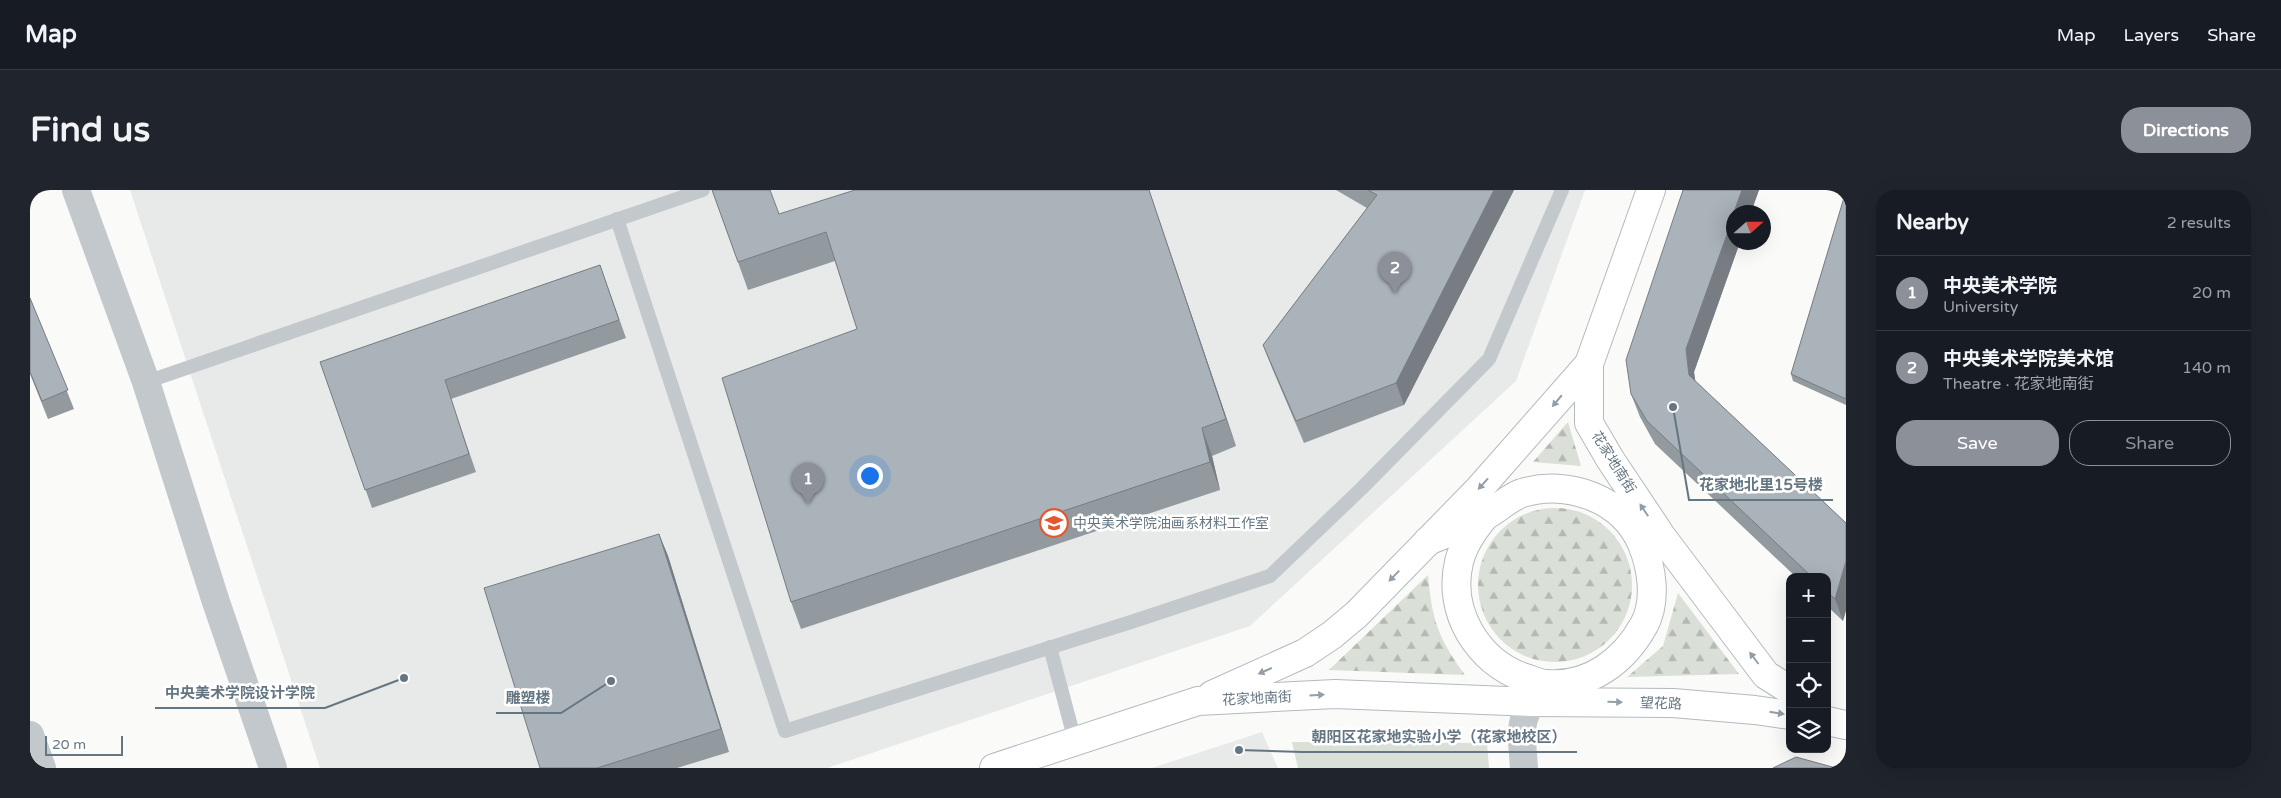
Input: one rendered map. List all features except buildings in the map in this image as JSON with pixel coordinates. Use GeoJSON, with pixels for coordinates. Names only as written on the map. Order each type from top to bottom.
{"type":"FeatureCollection","features":[{"type":"Feature","properties":{"kind":"street"},"geometry":{"type":"LineString","coordinates":[[76,190],[146,382],[216,602],[273,768]]}},
{"type":"Feature","properties":{"kind":"street","name":"花家地南街"},"geometry":{"type":"LineString","coordinates":[[1651,190],[1589,364],[1589,423],[1610,459],[1683,564],[1766,675],[1786,688]]}},
{"type":"Feature","properties":{"kind":"street"},"geometry":{"type":"LineString","coordinates":[[1198,701],[1305,653],[1332,635],[1357,614],[1516,448],[1589,364]]}},
{"type":"Feature","properties":{"kind":"street"},"geometry":{"type":"LineString","coordinates":[[1516,448],[1495,509],[1472,532],[1459,561],[1457,593],[1464,624],[1482,652],[1508,672],[1535,688],[1572,682],[1602,671],[1628,651],[1645,623],[1652,591],[1648,559],[1631,528],[1610,459]]}},
{"type":"Feature","properties":{"kind":"street"},"geometry":{"type":"LineString","coordinates":[[1428,541],[1495,509],[1521,493],[1552,487],[1584,492],[1612,506],[1631,528],[1683,564]]}},
{"type":"Feature","properties":{"kind":"street"},"geometry":{"type":"LineString","coordinates":[[1524,768],[1521,725],[1535,688]]}},
{"type":"Feature","properties":{"kind":"street","name":"花家地南街"},"geometry":{"type":"LineString","coordinates":[[994,768],[1198,701],[1335,694],[1472,699],[1535,688]]}},
{"type":"Feature","properties":{"kind":"street","name":"望花路"},"geometry":{"type":"LineString","coordinates":[[1535,688],[1580,702],[1673,703],[1786,714]]}},
{"type":"Feature","properties":{"kind":"street"},"geometry":{"type":"LineString","coordinates":[[30,735],[42,768]]}},
{"type":"Feature","properties":{"kind":"lane"},"geometry":{"type":"LineString","coordinates":[[146,382],[617,218],[703,190]]}},
{"type":"Feature","properties":{"kind":"lane"},"geometry":{"type":"LineString","coordinates":[[617,218],[786,731],[1270,576],[1362,488],[1489,359],[1562,190]]}},
{"type":"Feature","properties":{"kind":"lane"},"geometry":{"type":"LineString","coordinates":[[1050,647],[1075,740]]}},
{"type":"Feature","properties":{"kind":"shaded area"},"geometry":{"type":"Polygon","coordinates":[[[130,190],[1585,190],[1516,381],[1250,626],[827,768],[320,768],[130,190]]]}},
{"type":"Feature","properties":{"kind":"shaded area"},"geometry":{"type":"Polygon","coordinates":[[[1262,732],[1278,768],[1152,768],[1262,732]]]}},
{"type":"Feature","properties":{"kind":"green space"},"geometry":{"type":"Polygon","coordinates":[[[1568,422],[1581,466],[1533,462],[1568,422]]]}},
{"type":"Feature","properties":{"kind":"green space"},"geometry":{"type":"Polygon","coordinates":[[[1555,508],[1570,509],[1585,514],[1610,530],[1626,555],[1631,570],[1631,600],[1626,615],[1610,640],[1585,656],[1570,661],[1555,662],[1540,661],[1525,656],[1500,640],[1484,615],[1479,600],[1478,585],[1479,570],[1484,555],[1500,530],[1525,514],[1540,509],[1555,508]]]}},
{"type":"Feature","properties":{"kind":"green space"},"geometry":{"type":"Polygon","coordinates":[[[1428,575],[1434,617],[1442,639],[1465,675],[1329,670],[1428,575]]]}},
{"type":"Feature","properties":{"kind":"green space"},"geometry":{"type":"Polygon","coordinates":[[[1678,593],[1739,674],[1627,677],[1663,646],[1678,593]]]}},
{"type":"Feature","properties":{"kind":"green space"},"geometry":{"type":"Polygon","coordinates":[[[1292,742],[1487,743],[1489,768],[1298,768],[1292,742]]]}},
{"type":"Feature","properties":{"kind":"place","name":"中央美术学院美术馆"},"geometry":{"type":"Point","coordinates":[1395,293]}},
{"type":"Feature","properties":{"kind":"place","name":"花家地北里15号楼"},"geometry":{"type":"Point","coordinates":[1673,407]}},
{"type":"Feature","properties":{"kind":"place","name":"中央美术学院"},"geometry":{"type":"Point","coordinates":[808,504]}},
{"type":"Feature","properties":{"kind":"place","name":"中央美术学院油画系材料工作室"},"geometry":{"type":"Point","coordinates":[1054,523]}},
{"type":"Feature","properties":{"kind":"place","name":"中央美术学院设计学院"},"geometry":{"type":"Point","coordinates":[404,678]}},
{"type":"Feature","properties":{"kind":"place","name":"雕塑楼"},"geometry":{"type":"Point","coordinates":[611,681]}},
{"type":"Feature","properties":{"kind":"place","name":"朝阳区花家地实验小学（花家地校区）"},"geometry":{"type":"Point","coordinates":[1239,750]}}]}
